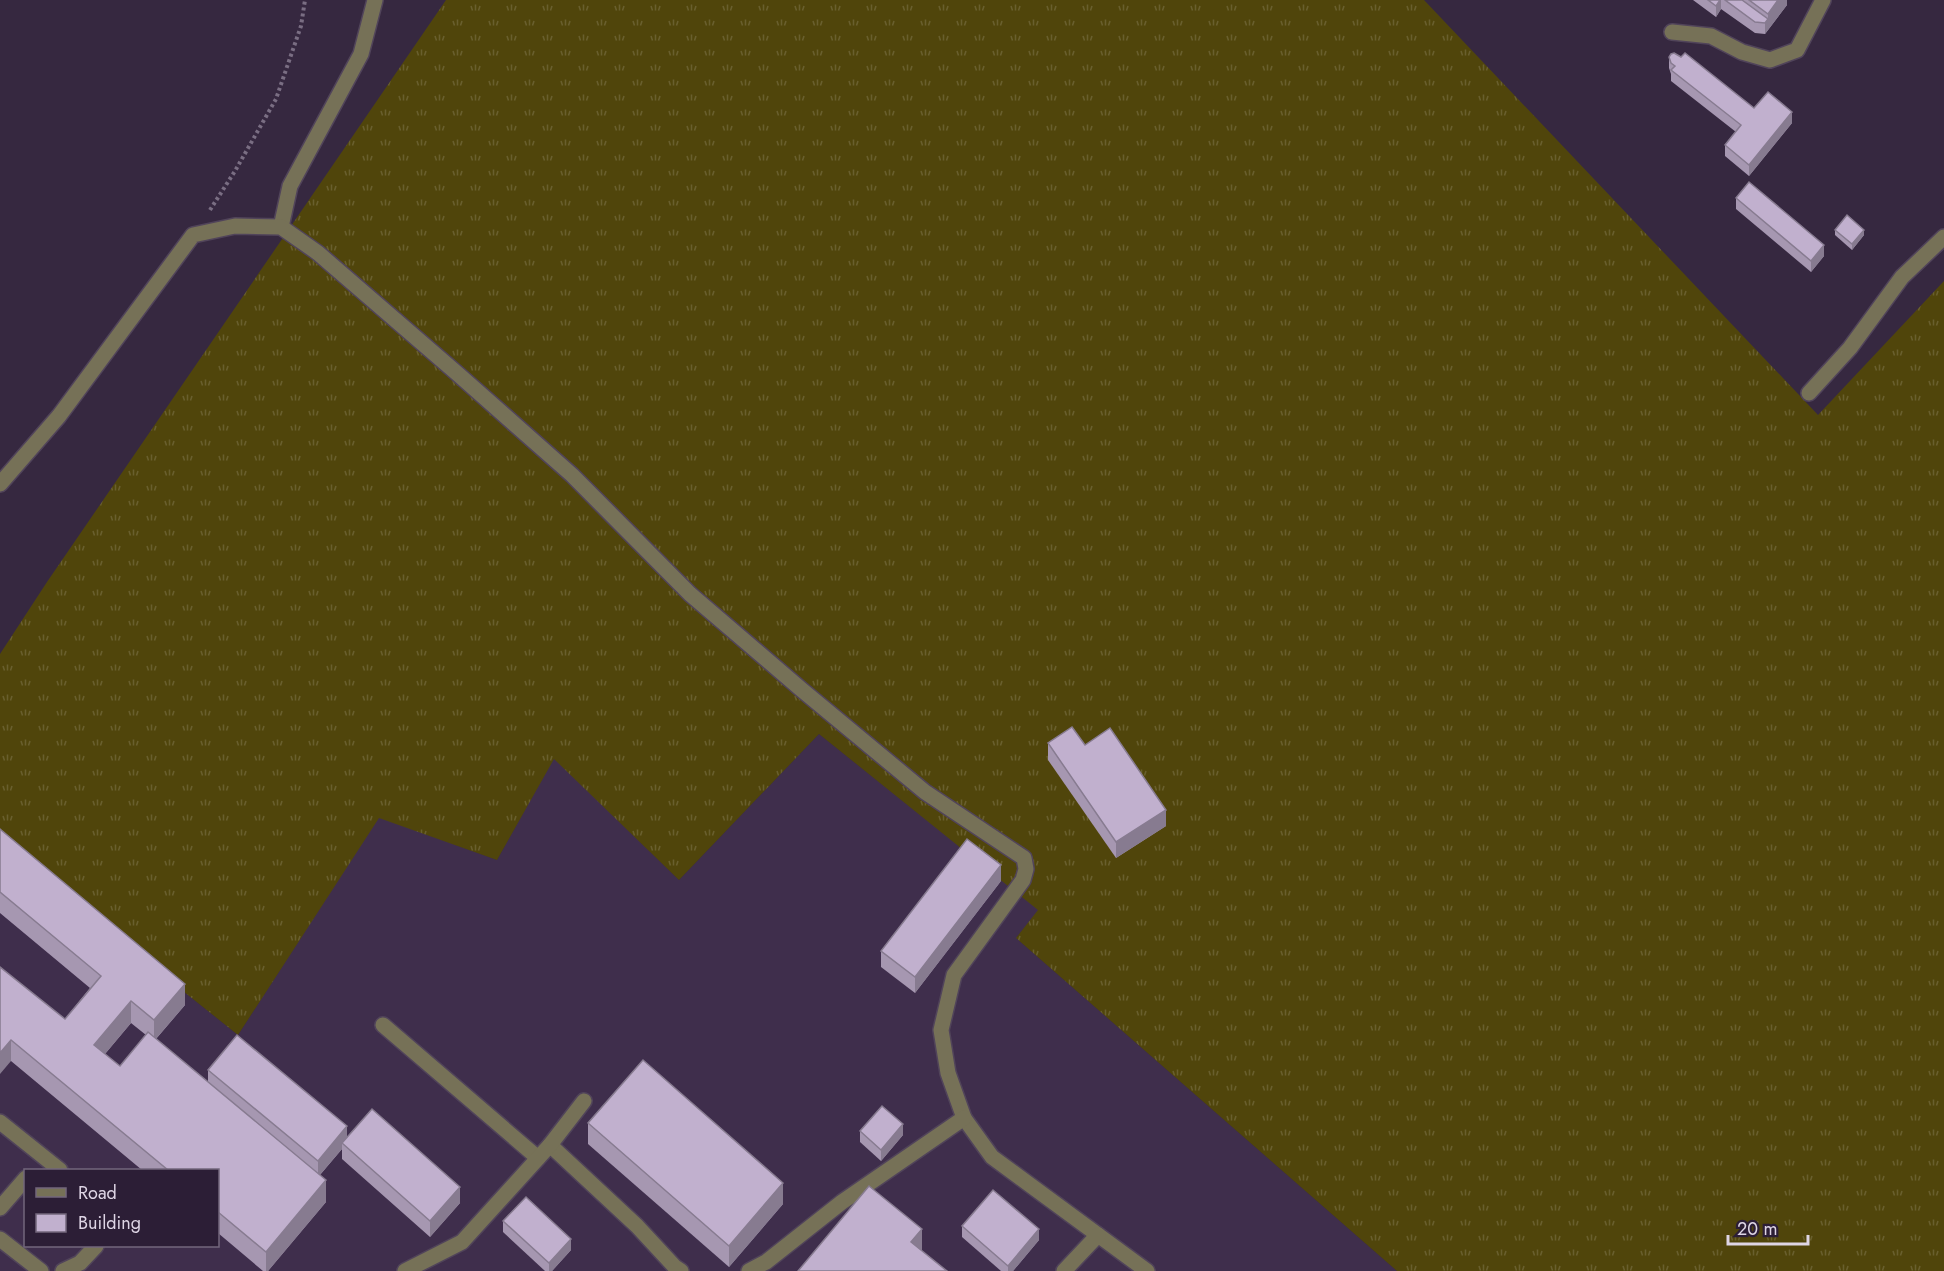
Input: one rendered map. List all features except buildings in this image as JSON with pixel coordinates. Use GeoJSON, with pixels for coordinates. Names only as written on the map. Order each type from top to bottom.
{"type":"FeatureCollection","features":[{"type":"Feature","properties":{"kind":"street"},"geometry":{"type":"LineString","coordinates":[[281,226],[290,186],[361,54],[375,0]]}},
{"type":"Feature","properties":{"kind":"street"},"geometry":{"type":"LineString","coordinates":[[1672,32],[1712,36],[1742,52],[1770,60],[1797,50],[1823,0]]}},
{"type":"Feature","properties":{"kind":"street"},"geometry":{"type":"LineString","coordinates":[[0,484],[59,416],[193,235],[235,226],[281,226],[318,253],[572,475],[690,594],[802,690],[925,792],[1024,858],[1026,869],[1023,880],[954,975],[940,1030],[948,1073],[964,1118],[992,1157],[1147,1271]]}},
{"type":"Feature","properties":{"kind":"street"},"geometry":{"type":"LineString","coordinates":[[1809,393],[1850,348],[1902,277],[1944,237]]}},
{"type":"Feature","properties":{"kind":"street"},"geometry":{"type":"LineString","coordinates":[[383,1025],[538,1158]]}},
{"type":"Feature","properties":{"kind":"street"},"geometry":{"type":"LineString","coordinates":[[405,1271],[462,1242],[538,1158],[584,1101]]}},
{"type":"Feature","properties":{"kind":"street"},"geometry":{"type":"LineString","coordinates":[[749,1271],[766,1262],[842,1202],[964,1118]]}},
{"type":"Feature","properties":{"kind":"street"},"geometry":{"type":"LineString","coordinates":[[0,1122],[59,1169]]}},
{"type":"Feature","properties":{"kind":"street"},"geometry":{"type":"LineString","coordinates":[[549,1145],[637,1226],[681,1271]]}},
{"type":"Feature","properties":{"kind":"street"},"geometry":{"type":"LineString","coordinates":[[33,1169],[44,1157]]}},
{"type":"Feature","properties":{"kind":"street"},"geometry":{"type":"LineString","coordinates":[[0,1208],[24,1180]]}},
{"type":"Feature","properties":{"kind":"street"},"geometry":{"type":"LineString","coordinates":[[1064,1271],[1098,1235]]}},
{"type":"Feature","properties":{"kind":"street"},"geometry":{"type":"LineString","coordinates":[[0,1239],[41,1271]]}},
{"type":"Feature","properties":{"kind":"street"},"geometry":{"type":"LineString","coordinates":[[63,1271],[80,1263],[94,1247]]}},
{"type":"Feature","properties":{"kind":"path"},"geometry":{"type":"LineString","coordinates":[[193,235],[235,171],[276,99],[301,26],[305,0]]}},
{"type":"Feature","properties":{"kind":"shaded area"},"geometry":{"type":"Polygon","coordinates":[[[819,734],[1039,910],[1016,938],[1397,1271],[0,1271],[0,845],[238,1035],[379,817],[497,860],[554,758],[679,880],[819,734]]]}},
{"type":"Feature","properties":{"kind":"green space"},"geometry":{"type":"Polygon","coordinates":[[[446,0],[1424,0],[1818,415],[1944,281],[1944,1271],[1397,1271],[1016,938],[1038,910],[819,734],[679,880],[554,759],[497,860],[379,818],[238,1035],[0,845],[0,654],[446,0]]]}}]}
